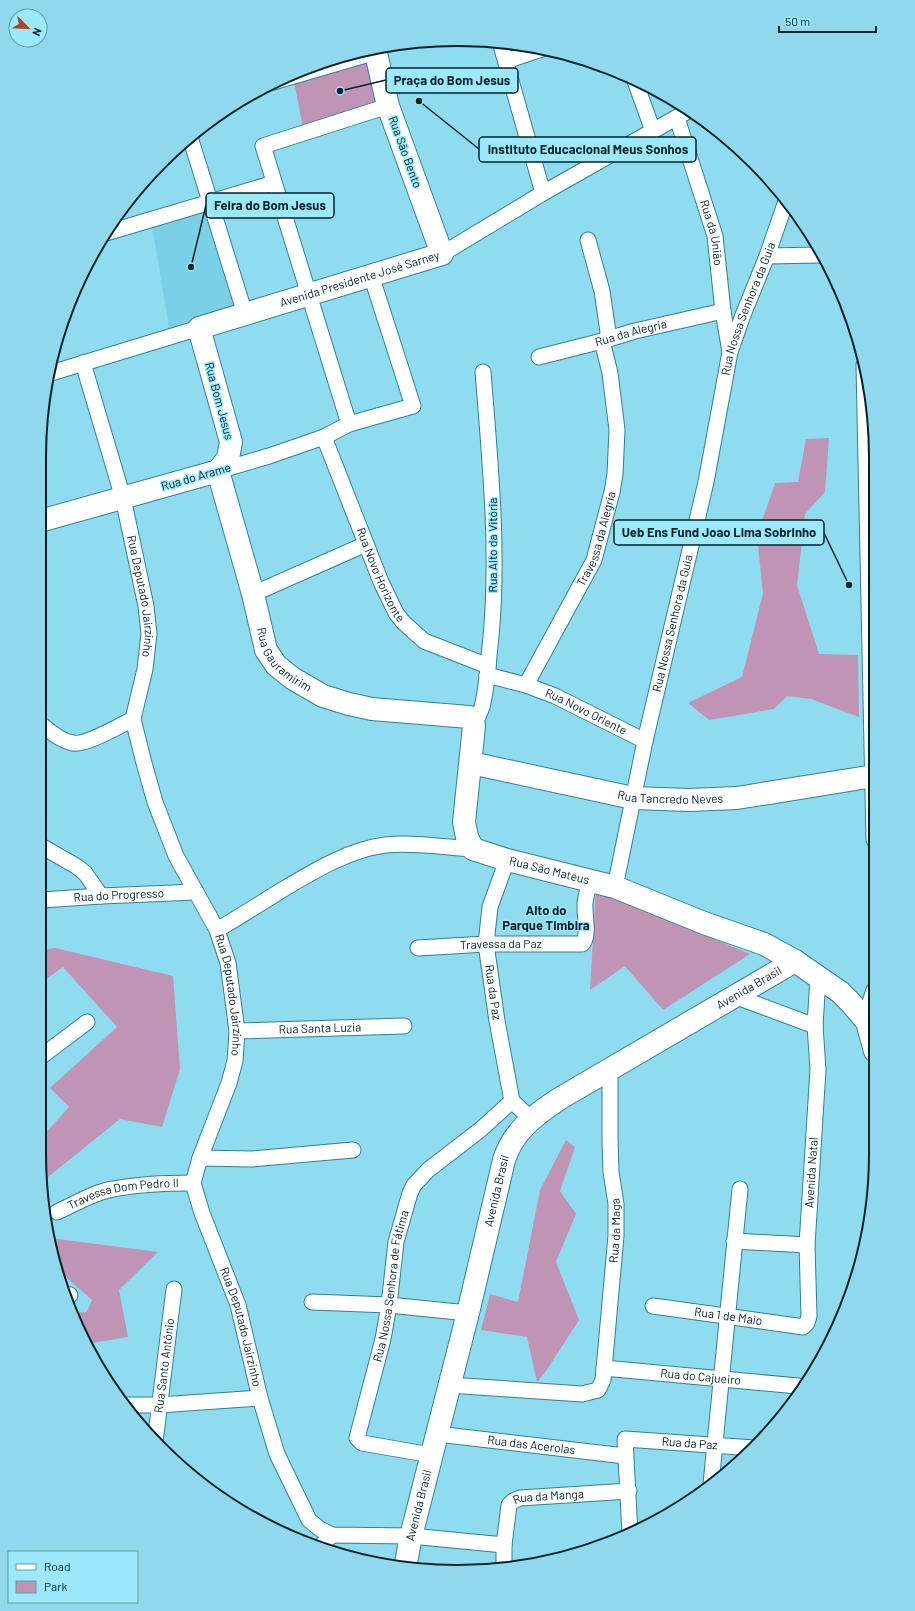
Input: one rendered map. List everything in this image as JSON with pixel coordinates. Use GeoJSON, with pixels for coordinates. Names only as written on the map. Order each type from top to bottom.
{"type":"FeatureCollection","features":[{"type":"Feature","properties":{"kind":"street"},"geometry":{"type":"LineString","coordinates":[[502,49],[543,194]]}},
{"type":"Feature","properties":{"kind":"street"},"geometry":{"type":"LineString","coordinates":[[506,61],[532,53]]}},
{"type":"Feature","properties":{"kind":"street","name":"Rua São Bento"},"geometry":{"type":"LineString","coordinates":[[377,54],[388,106],[442,254]]}},
{"type":"Feature","properties":{"kind":"street"},"geometry":{"type":"LineString","coordinates":[[637,87],[653,132]]}},
{"type":"Feature","properties":{"kind":"street"},"geometry":{"type":"LineString","coordinates":[[371,275],[413,406],[349,424],[263,146],[388,106]]}},
{"type":"Feature","properties":{"kind":"street","name":"Avenida Presidente José Sarney"},"geometry":{"type":"LineString","coordinates":[[55,372],[442,254],[682,114]]}},
{"type":"Feature","properties":{"kind":"street","name":"Rua da União"},"geometry":{"type":"LineString","coordinates":[[682,114],[715,236],[723,311],[730,352]]}},
{"type":"Feature","properties":{"kind":"street"},"geometry":{"type":"LineString","coordinates":[[192,143],[246,314]]}},
{"type":"Feature","properties":{"kind":"street"},"geometry":{"type":"LineString","coordinates":[[114,231],[274,183]]}},
{"type":"Feature","properties":{"kind":"street","name":"Rua Nossa Senhora da Guia"},"geometry":{"type":"LineString","coordinates":[[615,887],[645,741],[706,482],[730,352],[767,256],[784,207]]}},
{"type":"Feature","properties":{"kind":"street","name":"Travessa da Alegria"},"geometry":{"type":"LineString","coordinates":[[526,685],[594,560],[612,492],[616,468],[617,430],[605,340],[602,291],[588,240]]}},
{"type":"Feature","properties":{"kind":"street"},"geometry":{"type":"LineString","coordinates":[[767,256],[816,255]]}},
{"type":"Feature","properties":{"kind":"street","name":"Rua da Alegria"},"geometry":{"type":"LineString","coordinates":[[539,357],[635,331],[723,311]]}},
{"type":"Feature","properties":{"kind":"street","name":"Rua Bom Jesus"},"geometry":{"type":"LineString","coordinates":[[198,328],[231,442],[228,458],[218,471]]}},
{"type":"Feature","properties":{"kind":"street","name":"Rua Deputado Jairzinho"},"geometry":{"type":"LineString","coordinates":[[84,363],[122,498],[146,606],[148,634],[145,669],[133,719],[155,802],[176,856],[217,930],[228,963],[237,1031],[235,1062],[229,1083],[200,1158],[192,1184],[238,1305],[260,1398],[277,1454],[309,1520],[320,1529],[332,1535]]}},
{"type":"Feature","properties":{"kind":"street","name":"Rua Alto da Vitória"},"geometry":{"type":"LineString","coordinates":[[473,849],[467,837],[464,822],[471,763],[473,720],[482,706],[487,671],[493,616],[495,544],[492,476],[483,372]]}},
{"type":"Feature","properties":{"kind":"street","name":"Rua do Arame"},"geometry":{"type":"LineString","coordinates":[[46,519],[269,456],[324,436],[349,424]]}},
{"type":"Feature","properties":{"kind":"street","name":"Rua Novo Horizonte"},"geometry":{"type":"LineString","coordinates":[[324,436],[381,582],[396,613],[403,622],[424,641],[487,671]]}},
{"type":"Feature","properties":{"kind":"street","name":"Rua Gauramirim"},"geometry":{"type":"LineString","coordinates":[[218,471],[253,594],[266,650],[276,665],[292,678],[323,696],[349,704],[372,709],[473,720]]}},
{"type":"Feature","properties":{"kind":"street"},"geometry":{"type":"LineString","coordinates":[[253,594],[366,544]]}},
{"type":"Feature","properties":{"kind":"street"},"geometry":{"type":"LineString","coordinates":[[487,671],[526,685]]}},
{"type":"Feature","properties":{"kind":"street","name":"Rua Novo Oriente"},"geometry":{"type":"LineString","coordinates":[[526,685],[555,696],[645,741]]}},
{"type":"Feature","properties":{"kind":"street"},"geometry":{"type":"LineString","coordinates":[[46,729],[52,734],[72,743],[78,744],[86,742],[133,719]]}},
{"type":"Feature","properties":{"kind":"street","name":"Rua Tancredo Neves"},"geometry":{"type":"LineString","coordinates":[[471,763],[633,798],[689,800],[737,798],[869,777]]}},
{"type":"Feature","properties":{"kind":"street","name":"Rua São Mateus"},"geometry":{"type":"LineString","coordinates":[[217,930],[313,872],[335,861],[355,854],[384,846],[416,844],[473,849],[507,860],[615,887],[704,923],[764,944],[795,961],[840,992],[867,1022]]}},
{"type":"Feature","properties":{"kind":"street"},"geometry":{"type":"LineString","coordinates":[[46,849],[76,866],[85,873],[101,896]]}},
{"type":"Feature","properties":{"kind":"street","name":"Rua da Paz"},"geometry":{"type":"LineString","coordinates":[[507,860],[490,907],[486,944],[497,1021],[512,1101]]}},
{"type":"Feature","properties":{"kind":"street","name":"Travessa da Paz"},"geometry":{"type":"LineString","coordinates":[[418,948],[486,944],[580,944],[584,942],[586,936],[585,903],[590,881]]}},
{"type":"Feature","properties":{"kind":"street","name":"Rua do Progresso"},"geometry":{"type":"LineString","coordinates":[[46,900],[196,892]]}},
{"type":"Feature","properties":{"kind":"street","name":"Avenida Brasil"},"geometry":{"type":"LineString","coordinates":[[406,1561],[411,1536],[468,1313],[506,1152],[523,1127],[531,1119],[559,1099],[795,961]]}},
{"type":"Feature","properties":{"kind":"street","name":"Avenida Natal"},"geometry":{"type":"LineString","coordinates":[[803,1327],[807,1323],[809,1316],[808,1245],[818,1069],[815,1026],[818,977]]}},
{"type":"Feature","properties":{"kind":"street"},"geometry":{"type":"LineString","coordinates":[[734,996],[815,1026]]}},
{"type":"Feature","properties":{"kind":"street"},"geometry":{"type":"LineString","coordinates":[[869,1009],[867,1022],[869,1029]]}},
{"type":"Feature","properties":{"kind":"street"},"geometry":{"type":"LineString","coordinates":[[46,1053],[87,1022]]}},
{"type":"Feature","properties":{"kind":"street","name":"Rua Santa Luzia"},"geometry":{"type":"LineString","coordinates":[[237,1031],[404,1026]]}},
{"type":"Feature","properties":{"kind":"street","name":"Rua da Maga"},"geometry":{"type":"LineString","coordinates":[[449,1385],[582,1394],[598,1390],[603,1380],[616,1236],[616,1204],[610,1139],[610,1070]]}},
{"type":"Feature","properties":{"kind":"street"},"geometry":{"type":"LineString","coordinates":[[512,1101],[531,1119]]}},
{"type":"Feature","properties":{"kind":"street","name":"Rua Nossa Senhora de Fátima"},"geometry":{"type":"LineString","coordinates":[[431,1455],[362,1443],[357,1438],[383,1339],[396,1242],[408,1200],[414,1185],[428,1170],[480,1130],[512,1101]]}},
{"type":"Feature","properties":{"kind":"street"},"geometry":{"type":"LineString","coordinates":[[200,1158],[252,1159],[353,1150]]}},
{"type":"Feature","properties":{"kind":"street","name":"Travessa Dom Pedro II"},"geometry":{"type":"LineString","coordinates":[[57,1212],[97,1194],[130,1185],[156,1183],[192,1184]]}},
{"type":"Feature","properties":{"kind":"street"},"geometry":{"type":"LineString","coordinates":[[712,1477],[726,1317],[740,1189]]}},
{"type":"Feature","properties":{"kind":"street"},"geometry":{"type":"LineString","coordinates":[[734,1241],[808,1245]]}},
{"type":"Feature","properties":{"kind":"street","name":"Rua Santo Antônio"},"geometry":{"type":"LineString","coordinates":[[157,1434],[174,1289]]}},
{"type":"Feature","properties":{"kind":"street"},"geometry":{"type":"LineString","coordinates":[[312,1302],[388,1305],[468,1313]]}},
{"type":"Feature","properties":{"kind":"street","name":"Rua 1 de Maio"},"geometry":{"type":"LineString","coordinates":[[653,1306],[803,1327]]}},
{"type":"Feature","properties":{"kind":"street","name":"Rua do Cajueiro"},"geometry":{"type":"LineString","coordinates":[[604,1368],[797,1386]]}},
{"type":"Feature","properties":{"kind":"street"},"geometry":{"type":"LineString","coordinates":[[132,1405],[159,1405],[260,1398]]}},
{"type":"Feature","properties":{"kind":"street","name":"Rua das Acerolas"},"geometry":{"type":"LineString","coordinates":[[437,1434],[625,1456]]}},
{"type":"Feature","properties":{"kind":"street","name":"Rua da Paz"},"geometry":{"type":"LineString","coordinates":[[625,1456],[625,1439],[744,1448]]}},
{"type":"Feature","properties":{"kind":"street"},"geometry":{"type":"LineString","coordinates":[[625,1456],[629,1491],[630,1527]]}},
{"type":"Feature","properties":{"kind":"street","name":"Rua da Manga"},"geometry":{"type":"LineString","coordinates":[[504,1545],[509,1505],[513,1500],[520,1498],[629,1491]]}},
{"type":"Feature","properties":{"kind":"street"},"geometry":{"type":"LineString","coordinates":[[324,1543],[332,1535],[411,1536],[504,1545],[504,1562]]}},
{"type":"Feature","properties":{"kind":"shaded area"},"geometry":{"type":"Polygon","coordinates":[[[207,210],[234,307],[169,328],[152,226],[207,210]]]}},
{"type":"Feature","properties":{"kind":"green space"},"geometry":{"type":"Polygon","coordinates":[[[376,54],[388,106],[304,133],[294,80],[325,68],[376,54]]]}},
{"type":"Feature","properties":{"kind":"green space"},"geometry":{"type":"Polygon","coordinates":[[[829,438],[825,492],[805,514],[797,585],[819,654],[858,655],[859,717],[811,699],[787,696],[774,709],[709,720],[688,703],[742,677],[763,593],[757,536],[775,483],[798,482],[806,439],[829,438]]]}},
{"type":"Feature","properties":{"kind":"green space"},"geometry":{"type":"Polygon","coordinates":[[[596,889],[750,954],[663,1010],[625,966],[590,990],[596,889]]]}},
{"type":"Feature","properties":{"kind":"green space"},"geometry":{"type":"Polygon","coordinates":[[[55,948],[173,976],[180,1069],[162,1127],[120,1119],[47,1178],[46,1133],[69,1107],[50,1088],[117,1027],[63,967],[46,979],[46,949],[55,948]]]}},
{"type":"Feature","properties":{"kind":"green space"},"geometry":{"type":"Polygon","coordinates":[[[566,1140],[575,1147],[560,1191],[576,1214],[556,1262],[579,1320],[546,1371],[537,1382],[527,1337],[481,1330],[490,1294],[518,1302],[540,1190],[566,1140]]]}},
{"type":"Feature","properties":{"kind":"green space"},"geometry":{"type":"Polygon","coordinates":[[[55,1239],[158,1252],[119,1290],[128,1337],[92,1343],[78,1313],[87,1312],[92,1300],[65,1276],[55,1239]]]}},
{"type":"Feature","properties":{"kind":"place","name":"Praça do Bom Jesus"},"geometry":{"type":"Point","coordinates":[340,91]}},
{"type":"Feature","properties":{"kind":"place","name":"Instituto Educacional Meus Sonhos"},"geometry":{"type":"Point","coordinates":[419,101]}},
{"type":"Feature","properties":{"kind":"place","name":"Feira do Bom Jesus"},"geometry":{"type":"Point","coordinates":[191,267]}},
{"type":"Feature","properties":{"kind":"place","name":"Ueb Ens Fund Joao Lima Sobrinho"},"geometry":{"type":"Point","coordinates":[849,585]}},
{"type":"Feature","properties":{"kind":"district","name":"Alto do Parque Timbira"},"geometry":{"type":"Point","coordinates":[546,918]}}]}
